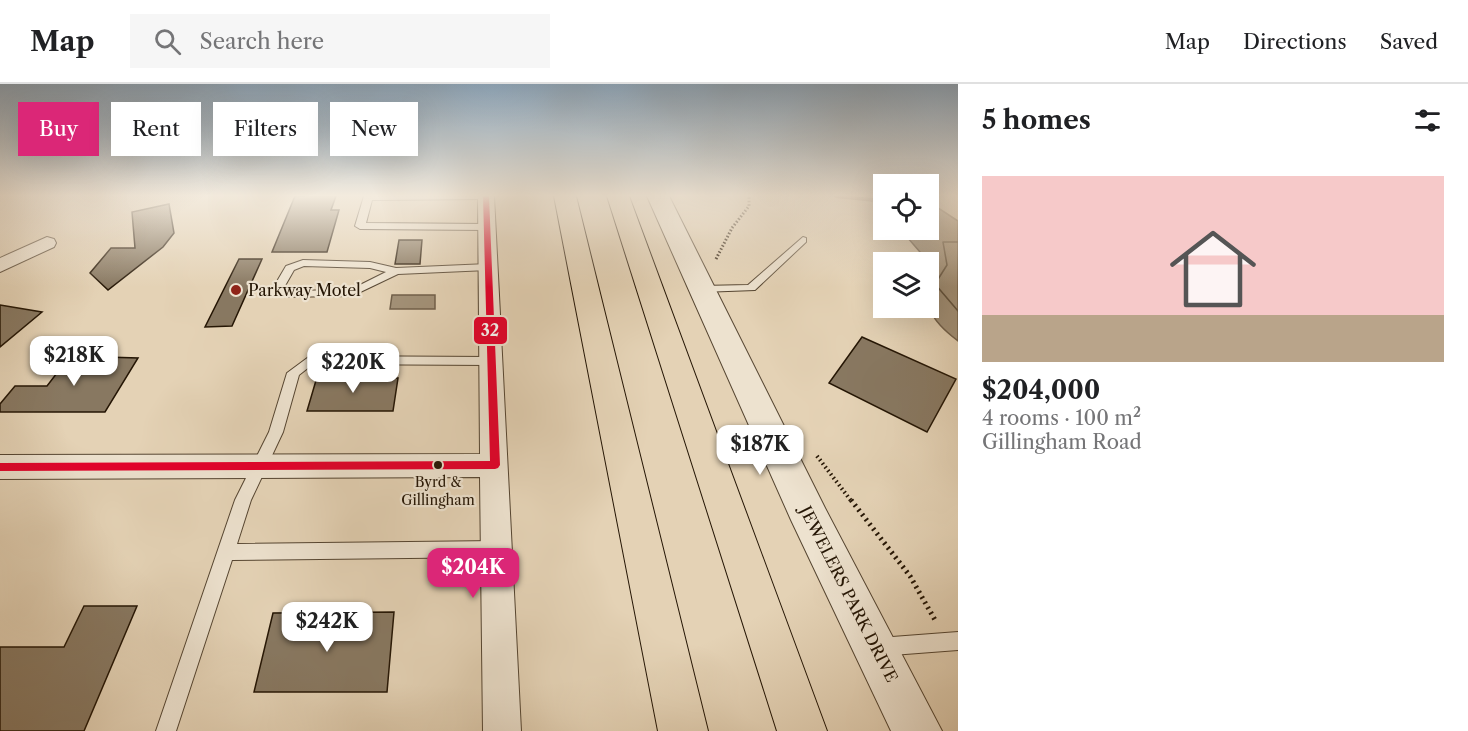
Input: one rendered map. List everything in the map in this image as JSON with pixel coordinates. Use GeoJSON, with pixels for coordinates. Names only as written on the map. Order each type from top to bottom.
{"type":"FeatureCollection","features":[{"type":"Feature","properties":{"kind":"highway"},"geometry":{"type":"LineString","coordinates":[[572,226],[683,731]]}},
{"type":"Feature","properties":{"kind":"highway"},"geometry":{"type":"LineString","coordinates":[[628,226],[802,731]]}},
{"type":"Feature","properties":{"kind":"street","name":"JEWELERS PARK DRIVE"},"geometry":{"type":"LineString","coordinates":[[676,226],[712,289],[811,520],[877,647],[917,731]]}},
{"type":"Feature","properties":{"kind":"street"},"geometry":{"type":"LineString","coordinates":[[487,227],[502,731]]}},
{"type":"Feature","properties":{"kind":"street"},"geometry":{"type":"LineString","coordinates":[[0,266],[47,243]]}},
{"type":"Feature","properties":{"kind":"street"},"geometry":{"type":"LineString","coordinates":[[0,467],[495,465]]}},
{"type":"Feature","properties":{"kind":"lane"},"geometry":{"type":"LineString","coordinates":[[385,226],[487,227]]}},
{"type":"Feature","properties":{"kind":"lane"},"geometry":{"type":"LineString","coordinates":[[712,289],[751,288],[803,240]]}},
{"type":"Feature","properties":{"kind":"lane"},"geometry":{"type":"LineString","coordinates":[[396,271],[352,293],[275,295],[290,268],[303,263],[370,266],[396,271],[488,267]]}},
{"type":"Feature","properties":{"kind":"lane"},"geometry":{"type":"LineString","coordinates":[[166,731],[243,500],[276,432],[293,373],[310,360],[491,360]]}},
{"type":"Feature","properties":{"kind":"lane"},"geometry":{"type":"LineString","coordinates":[[225,552],[497,549]]}},
{"type":"Feature","properties":{"kind":"lane"},"geometry":{"type":"LineString","coordinates":[[877,647],[953,641]]}},
{"type":"Feature","properties":{"kind":"path"},"geometry":{"type":"LineString","coordinates":[[712,289],[717,276],[715,264],[733,226]]}},
{"type":"Feature","properties":{"kind":"path"},"geometry":{"type":"LineString","coordinates":[[815,453],[910,576],[953,641]]}},
{"type":"Feature","properties":{"kind":"water"},"geometry":{"type":"Polygon","coordinates":[[[939,226],[958,226],[958,341],[946,332],[935,318],[939,318],[939,252],[920,252],[910,240],[939,240],[939,226]]]}},
{"type":"Feature","properties":{"kind":"water"},"geometry":{"type":"Polygon","coordinates":[[[392,295],[435,295],[435,309],[390,309],[392,295]]]}},
{"type":"Feature","properties":{"kind":"building"},"geometry":{"type":"Polygon","coordinates":[[[133,226],[173,226],[174,233],[163,247],[108,290],[90,273],[111,248],[135,248],[133,226]]]}},
{"type":"Feature","properties":{"kind":"building"},"geometry":{"type":"Polygon","coordinates":[[[283,226],[334,226],[327,252],[272,252],[283,226]]]}},
{"type":"Feature","properties":{"kind":"building"},"geometry":{"type":"Polygon","coordinates":[[[399,240],[422,240],[420,264],[395,264],[399,240]]]}},
{"type":"Feature","properties":{"kind":"building"},"geometry":{"type":"Polygon","coordinates":[[[239,259],[262,259],[232,326],[205,327],[239,259]]]}},
{"type":"Feature","properties":{"kind":"building"},"geometry":{"type":"Polygon","coordinates":[[[0,305],[42,312],[0,347],[0,305]]]}},
{"type":"Feature","properties":{"kind":"building"},"geometry":{"type":"Polygon","coordinates":[[[862,337],[956,379],[927,432],[829,383],[862,337]]]}},
{"type":"Feature","properties":{"kind":"building"},"geometry":{"type":"Polygon","coordinates":[[[70,356],[138,358],[105,412],[0,412],[0,404],[15,386],[47,386],[70,356]]]}},
{"type":"Feature","properties":{"kind":"building"},"geometry":{"type":"Polygon","coordinates":[[[338,373],[367,373],[366,378],[398,378],[393,411],[307,411],[317,377],[337,377],[338,373]]]}},
{"type":"Feature","properties":{"kind":"building"},"geometry":{"type":"Polygon","coordinates":[[[84,606],[137,606],[84,731],[0,731],[0,647],[64,647],[84,606]]]}},
{"type":"Feature","properties":{"kind":"building"},"geometry":{"type":"Polygon","coordinates":[[[394,612],[387,692],[254,692],[273,613],[394,612]]]}},
{"type":"Feature","properties":{"kind":"transit line","name":"32"},"geometry":{"type":"LineString","coordinates":[[487,226],[495,465]]}},
{"type":"Feature","properties":{"kind":"transit line","name":"32"},"geometry":{"type":"LineString","coordinates":[[0,467],[495,465]]}},
{"type":"Feature","properties":{"kind":"place","name":"Parkway Motel"},"geometry":{"type":"Point","coordinates":[236,290]}},
{"type":"Feature","properties":{"kind":"place","name":"Byrd & Gillingham"},"geometry":{"type":"Point","coordinates":[438,465]}}]}
